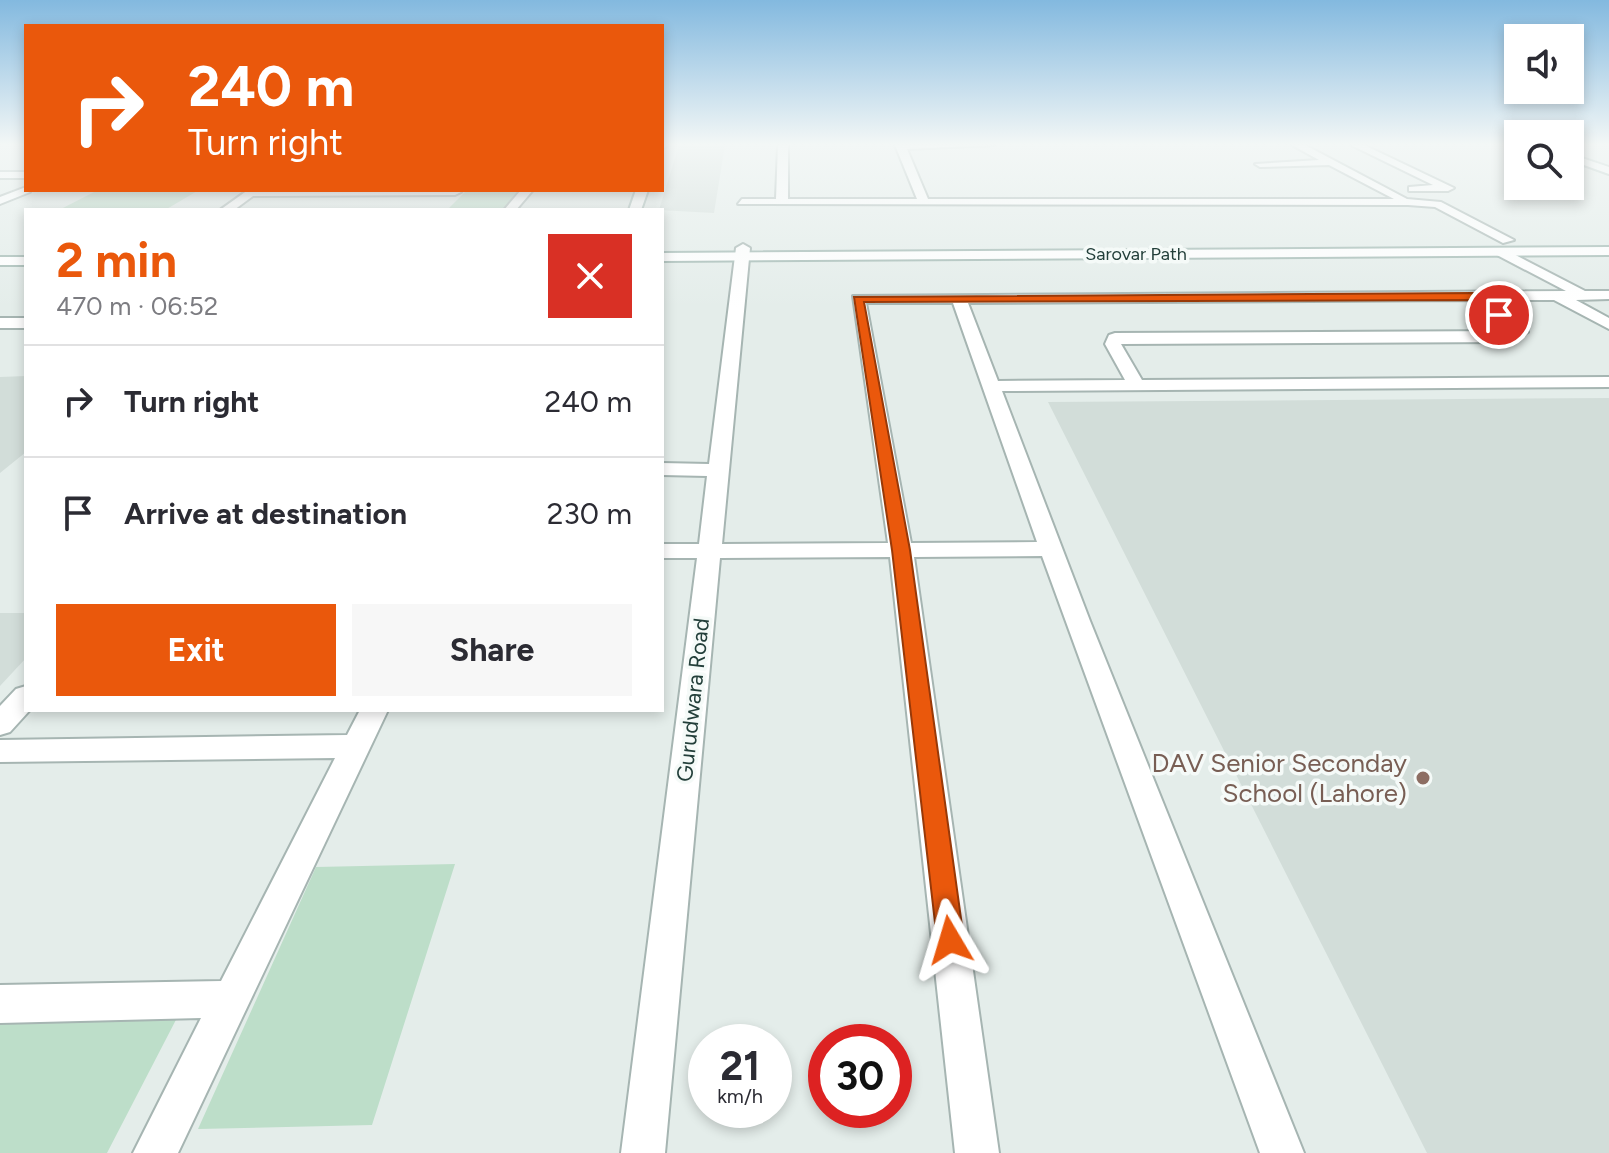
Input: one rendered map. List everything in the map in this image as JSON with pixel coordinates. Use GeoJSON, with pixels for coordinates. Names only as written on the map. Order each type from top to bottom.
{"type":"FeatureCollection","features":[{"type":"Feature","properties":{"kind":"street"},"geometry":{"type":"LineString","coordinates":[[1402,199],[1408,202]]}},
{"type":"Feature","properties":{"kind":"street"},"geometry":{"type":"LineString","coordinates":[[742,202],[1437,204],[1585,295]]}},
{"type":"Feature","properties":{"kind":"street","name":"Sarovar Path"},"geometry":{"type":"LineString","coordinates":[[664,257],[743,252],[1609,244]]}},
{"type":"Feature","properties":{"kind":"street","name":"Sarovar Path"},"geometry":{"type":"LineString","coordinates":[[664,248],[743,252],[1505,246],[1609,251]]}},
{"type":"Feature","properties":{"kind":"street"},"geometry":{"type":"LineString","coordinates":[[0,252],[24,252]]}},
{"type":"Feature","properties":{"kind":"street","name":"Gurudwara Road"},"geometry":{"type":"LineString","coordinates":[[643,1153],[743,252]]}},
{"type":"Feature","properties":{"kind":"street"},"geometry":{"type":"LineString","coordinates":[[0,261],[24,261]]}},
{"type":"Feature","properties":{"kind":"street"},"geometry":{"type":"LineString","coordinates":[[1557,295],[1609,324]]}},
{"type":"Feature","properties":{"kind":"street"},"geometry":{"type":"LineString","coordinates":[[977,1153],[901,550],[858,299],[1609,295]]}},
{"type":"Feature","properties":{"kind":"street"},"geometry":{"type":"LineString","coordinates":[[1136,384],[1113,344],[1115,338],[1508,337],[1520,332],[1473,296]]}},
{"type":"Feature","properties":{"kind":"street"},"geometry":{"type":"LineString","coordinates":[[959,298],[1051,549],[1282,1153]]}},
{"type":"Feature","properties":{"kind":"street"},"geometry":{"type":"LineString","coordinates":[[0,323],[24,323]]}},
{"type":"Feature","properties":{"kind":"street"},"geometry":{"type":"LineString","coordinates":[[991,386],[1609,382]]}},
{"type":"Feature","properties":{"kind":"street"},"geometry":{"type":"LineString","coordinates":[[664,469],[721,470]]}},
{"type":"Feature","properties":{"kind":"street"},"geometry":{"type":"LineString","coordinates":[[664,551],[1051,549]]}},
{"type":"Feature","properties":{"kind":"street"},"geometry":{"type":"LineString","coordinates":[[0,724],[24,698]]}},
{"type":"Feature","properties":{"kind":"street"},"geometry":{"type":"LineString","coordinates":[[155,1153],[373,712]]}},
{"type":"Feature","properties":{"kind":"street"},"geometry":{"type":"LineString","coordinates":[[0,751],[356,746]]}},
{"type":"Feature","properties":{"kind":"street"},"geometry":{"type":"LineString","coordinates":[[0,1004],[231,999]]}},
{"type":"Feature","properties":{"kind":"shaded area"},"geometry":{"type":"Polygon","coordinates":[[[662,199],[716,199],[714,213],[660,208],[662,199]]]}},
{"type":"Feature","properties":{"kind":"shaded area"},"geometry":{"type":"Polygon","coordinates":[[[24,376],[24,454],[0,473],[0,377],[24,376]]]}},
{"type":"Feature","properties":{"kind":"shaded area","name":"DAV Senior Seconday School (Lahore)"},"geometry":{"type":"Polygon","coordinates":[[[1609,398],[1609,1153],[1427,1153],[1048,402],[1609,398]]]}},
{"type":"Feature","properties":{"kind":"shaded area"},"geometry":{"type":"Polygon","coordinates":[[[0,613],[24,613],[24,660],[0,686],[0,613]]]}},
{"type":"Feature","properties":{"kind":"green space"},"geometry":{"type":"Polygon","coordinates":[[[81,199],[184,199],[168,208],[63,208],[81,199]]]}},
{"type":"Feature","properties":{"kind":"green space"},"geometry":{"type":"Polygon","coordinates":[[[458,199],[512,199],[504,208],[449,208],[458,199]]]}},
{"type":"Feature","properties":{"kind":"green space"},"geometry":{"type":"Polygon","coordinates":[[[455,864],[372,1125],[198,1129],[316,867],[455,864]]]}},
{"type":"Feature","properties":{"kind":"green space"},"geometry":{"type":"Polygon","coordinates":[[[179,1014],[107,1153],[0,1153],[0,1017],[179,1014]]]}},
{"type":"Feature","properties":{"kind":"place","name":"DAV Senior Seconday School (Lahore)"},"geometry":{"type":"Point","coordinates":[1423,778]}},
{"type":"Feature","properties":{"kind":"route"},"geometry":{"type":"LineString","coordinates":[[950,940],[901,550],[858,299],[1473,296],[1499,315]]}}]}
